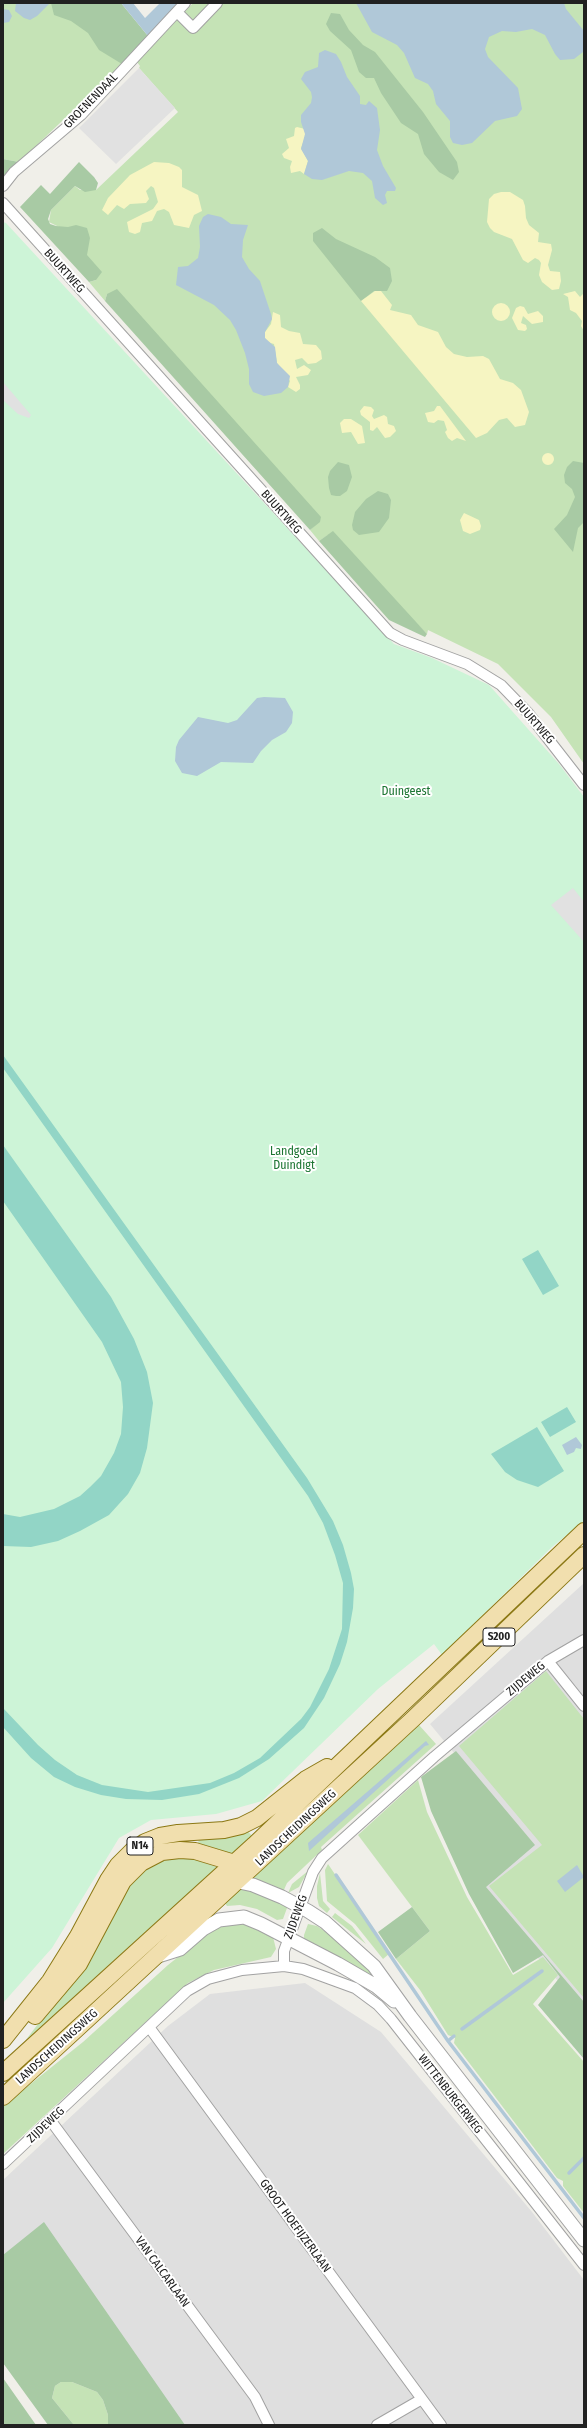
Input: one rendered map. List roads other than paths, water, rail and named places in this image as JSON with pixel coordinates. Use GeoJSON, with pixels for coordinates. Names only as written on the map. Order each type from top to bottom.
{"type":"FeatureCollection","features":[{"type":"Feature","properties":{"kind":"main road","name":"LANDSCHEIDINGSWEG"},"geometry":{"type":"LineString","coordinates":[[3,2073],[233,1864],[402,1706],[584,1531]]}},
{"type":"Feature","properties":{"kind":"main road","name":"LANDSCHEIDINGSWEG"},"geometry":{"type":"LineString","coordinates":[[3,2097],[158,1956],[413,1719],[584,1555]]}},
{"type":"Feature","properties":{"kind":"main road","name":"N14"},"geometry":{"type":"LineString","coordinates":[[3,2040],[50,1981],[78,1936],[108,1880],[118,1865],[132,1851],[145,1842],[164,1835],[224,1830],[241,1826],[265,1812],[306,1779],[353,1752]]}},
{"type":"Feature","properties":{"kind":"main road","name":"N14"},"geometry":{"type":"LineString","coordinates":[[3,2045],[30,2022],[70,1976],[85,1954],[123,1882],[141,1863],[162,1852],[180,1850],[195,1851],[233,1864],[257,1864]]}},
{"type":"Feature","properties":{"kind":"street","name":"GROENENDAAL"},"geometry":{"type":"LineString","coordinates":[[3,186],[14,172],[80,115],[185,3]]}},
{"type":"Feature","properties":{"kind":"street"},"geometry":{"type":"LineString","coordinates":[[177,12],[193,28],[217,3]]}},
{"type":"Feature","properties":{"kind":"street","name":"BUURTWEG"},"geometry":{"type":"LineString","coordinates":[[3,203],[390,633],[403,640],[467,664],[501,686],[542,730],[584,785]]}},
{"type":"Feature","properties":{"kind":"street","name":"ZIJDEWEG"},"geometry":{"type":"LineString","coordinates":[[3,2164],[51,2121],[187,1991],[208,1979],[242,1970],[284,1966],[284,1951],[288,1938],[313,1872],[322,1858],[434,1757],[548,1661],[584,1640]]}},
{"type":"Feature","properties":{"kind":"street"},"geometry":{"type":"LineString","coordinates":[[548,1661],[584,1706]]}},
{"type":"Feature","properties":{"kind":"street","name":"WITTENBURGERWEG"},"geometry":{"type":"LineString","coordinates":[[213,1882],[224,1880],[238,1881],[282,1896],[325,1922],[374,1966],[410,2016],[584,2240]]}},
{"type":"Feature","properties":{"kind":"street","name":"WITTENBURGERWEG"},"geometry":{"type":"LineString","coordinates":[[158,1956],[180,1949],[203,1929],[219,1920],[228,1917],[250,1919],[376,1986],[410,2016]]}},
{"type":"Feature","properties":{"kind":"street","name":"WITTENBURGERWEG"},"geometry":{"type":"LineString","coordinates":[[284,1966],[336,1979],[355,1988],[378,2005],[405,2036],[584,2265]]}},
{"type":"Feature","properties":{"kind":"street","name":"GROOT HOEFIJZERLAAN"},"geometry":{"type":"LineString","coordinates":[[148,2027],[441,2425]]}},
{"type":"Feature","properties":{"kind":"street","name":"VAN CALCARLAAN"},"geometry":{"type":"LineString","coordinates":[[51,2121],[255,2397],[269,2425]]}},
{"type":"Feature","properties":{"kind":"street"},"geometry":{"type":"LineString","coordinates":[[377,2425],[422,2399]]}},
{"type":"Feature","properties":{"kind":"waterway"},"geometry":{"type":"LineString","coordinates":[[336,1875],[448,2041],[584,2218]]}},
{"type":"Feature","properties":{"kind":"waterway"},"geometry":{"type":"LineString","coordinates":[[462,2029],[542,1971]]}},
{"type":"Feature","properties":{"kind":"waterway"},"geometry":{"type":"LineString","coordinates":[[448,2041],[454,2036]]}},
{"type":"Feature","properties":{"kind":"waterway"},"geometry":{"type":"LineString","coordinates":[[569,2173],[584,2158]]}},
{"type":"Feature","properties":{"kind":"park label","name":"Duingeest"},"geometry":{"type":"Point","coordinates":[406,792]}},
{"type":"Feature","properties":{"kind":"park label","name":"Landgoed Duindigt"},"geometry":{"type":"Point","coordinates":[294,1159]}}]}
